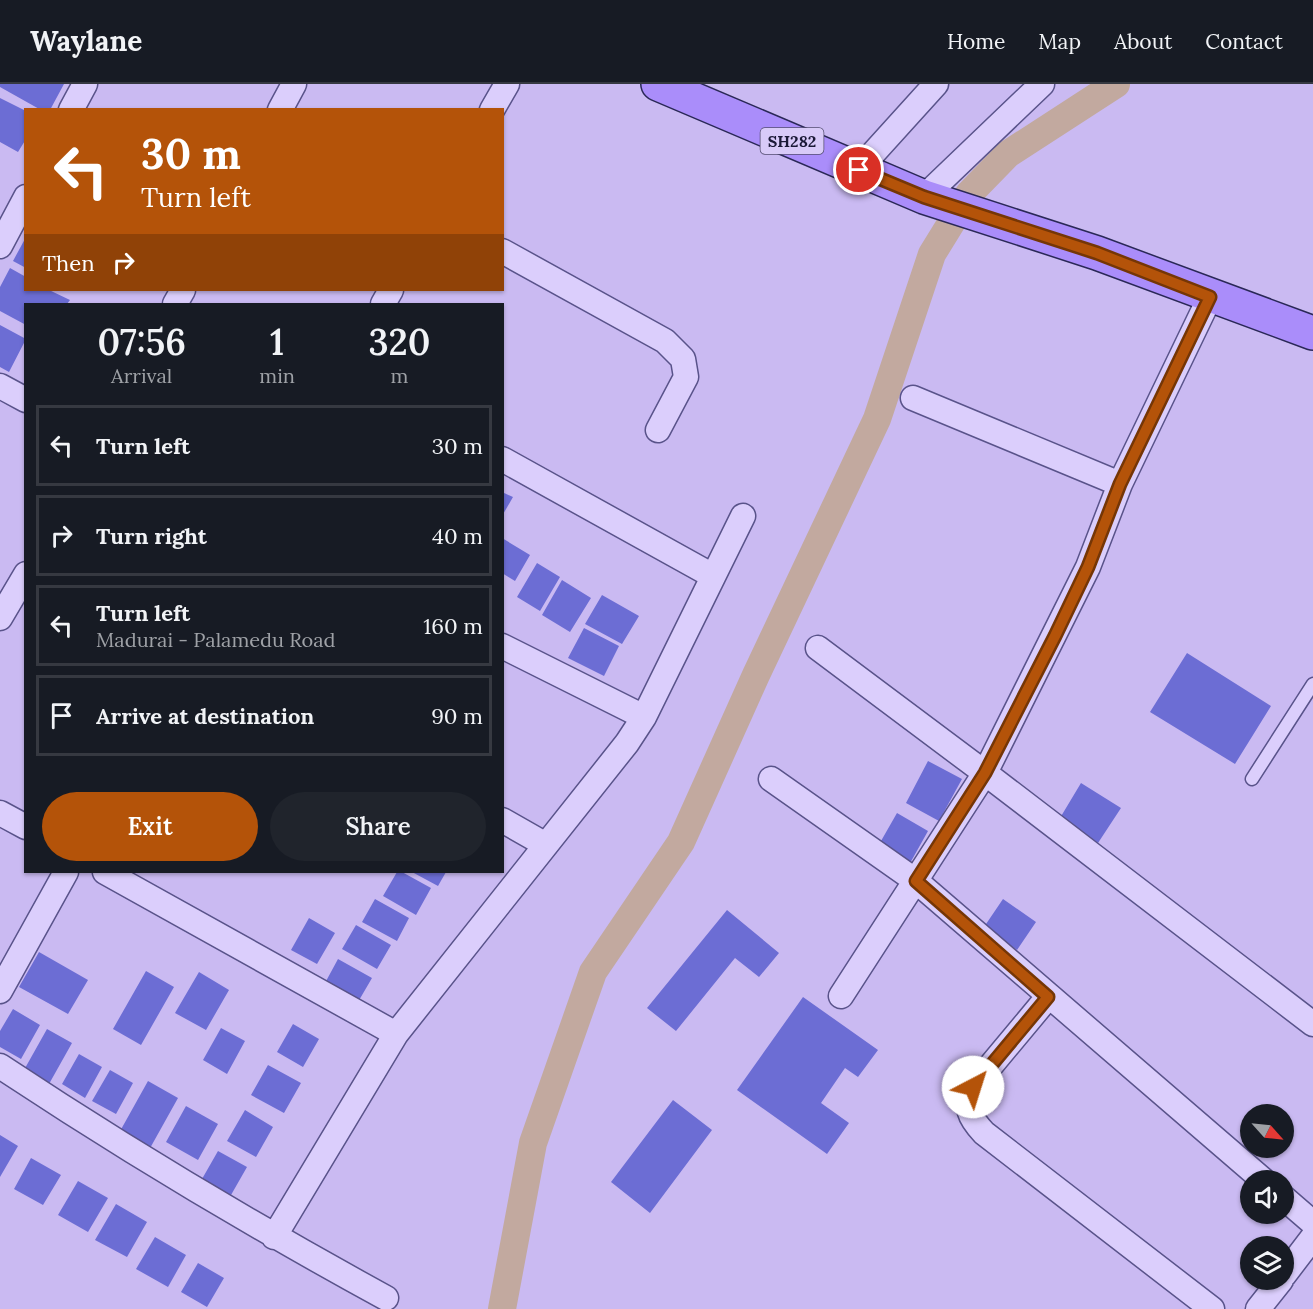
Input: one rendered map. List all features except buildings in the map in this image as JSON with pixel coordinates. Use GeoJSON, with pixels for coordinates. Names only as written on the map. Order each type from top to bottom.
{"type":"FeatureCollection","features":[{"type":"Feature","properties":{"kind":"main road","name":"SH282"},"geometry":{"type":"LineString","coordinates":[[658,84],[925,197],[1097,253],[1210,297],[1313,333]]}},
{"type":"Feature","properties":{"kind":"street"},"geometry":{"type":"LineString","coordinates":[[72,108],[84,84]]}},
{"type":"Feature","properties":{"kind":"street"},"geometry":{"type":"LineString","coordinates":[[281,108],[294,84]]}},
{"type":"Feature","properties":{"kind":"street"},"geometry":{"type":"LineString","coordinates":[[493,108],[507,84]]}},
{"type":"Feature","properties":{"kind":"street"},"geometry":{"type":"LineString","coordinates":[[859,170],[936,84]]}},
{"type":"Feature","properties":{"kind":"street"},"geometry":{"type":"LineString","coordinates":[[925,197],[1042,84]]}},
{"type":"Feature","properties":{"kind":"street"},"geometry":{"type":"LineString","coordinates":[[0,246],[24,201]]}},
{"type":"Feature","properties":{"kind":"street"},"geometry":{"type":"LineString","coordinates":[[504,252],[665,341],[683,359],[686,377],[658,430]]}},
{"type":"Feature","properties":{"kind":"street"},"geometry":{"type":"LineString","coordinates":[[841,996],[985,773],[1088,567],[1120,484],[1210,297]]}},
{"type":"Feature","properties":{"kind":"street"},"geometry":{"type":"LineString","coordinates":[[0,386],[24,399]]}},
{"type":"Feature","properties":{"kind":"street"},"geometry":{"type":"LineString","coordinates":[[913,398],[1120,484]]}},
{"type":"Feature","properties":{"kind":"street"},"geometry":{"type":"LineString","coordinates":[[504,460],[713,576]]}},
{"type":"Feature","properties":{"kind":"street"},"geometry":{"type":"LineString","coordinates":[[274,1237],[396,1034],[644,717],[743,516]]}},
{"type":"Feature","properties":{"kind":"street"},"geometry":{"type":"LineString","coordinates":[[0,618],[24,577]]}},
{"type":"Feature","properties":{"kind":"street"},"geometry":{"type":"LineString","coordinates":[[504,647],[644,717]]}},
{"type":"Feature","properties":{"kind":"street"},"geometry":{"type":"LineString","coordinates":[[818,648],[1313,1024]]}},
{"type":"Feature","properties":{"kind":"street"},"geometry":{"type":"LineString","coordinates":[[771,779],[916,881],[1251,1170]]}},
{"type":"Feature","properties":{"kind":"street"},"geometry":{"type":"LineString","coordinates":[[0,813],[24,826]]}},
{"type":"Feature","properties":{"kind":"street"},"geometry":{"type":"LineString","coordinates":[[504,821],[546,845]]}},
{"type":"Feature","properties":{"kind":"street"},"geometry":{"type":"LineString","coordinates":[[0,991],[65,873]]}},
{"type":"Feature","properties":{"kind":"street"},"geometry":{"type":"LineString","coordinates":[[107,873],[396,1034]]}},
{"type":"Feature","properties":{"kind":"street"},"geometry":{"type":"LineString","coordinates":[[1048,997],[973,1087],[967,1104],[970,1119],[984,1133],[1212,1309]]}},
{"type":"Feature","properties":{"kind":"street"},"geometry":{"type":"LineString","coordinates":[[0,1066],[106,1136],[274,1237],[386,1298]]}},
{"type":"Feature","properties":{"kind":"street"},"geometry":{"type":"LineString","coordinates":[[1294,1207],[1313,1223]]}},
{"type":"Feature","properties":{"kind":"street"},"geometry":{"type":"LineString","coordinates":[[1294,1262],[1313,1237]]}},
{"type":"Feature","properties":{"kind":"street"},"geometry":{"type":"LineString","coordinates":[[1258,1309],[1273,1290]]}},
{"type":"Feature","properties":{"kind":"lane"},"geometry":{"type":"LineString","coordinates":[[1252,779],[1313,684]]}},
{"type":"Feature","properties":{"kind":"waterway"},"geometry":{"type":"LineString","coordinates":[[502,1309],[533,1143],[593,972],[681,842],[756,675],[877,419],[932,254],[969,194],[1008,154],[1116,84]]}},
{"type":"Feature","properties":{"kind":"route"},"geometry":{"type":"LineString","coordinates":[[859,170],[924,197],[1097,253],[1210,297],[1120,484],[1088,567],[1055,636],[985,773],[916,881],[1048,997],[973,1087]]}}]}
